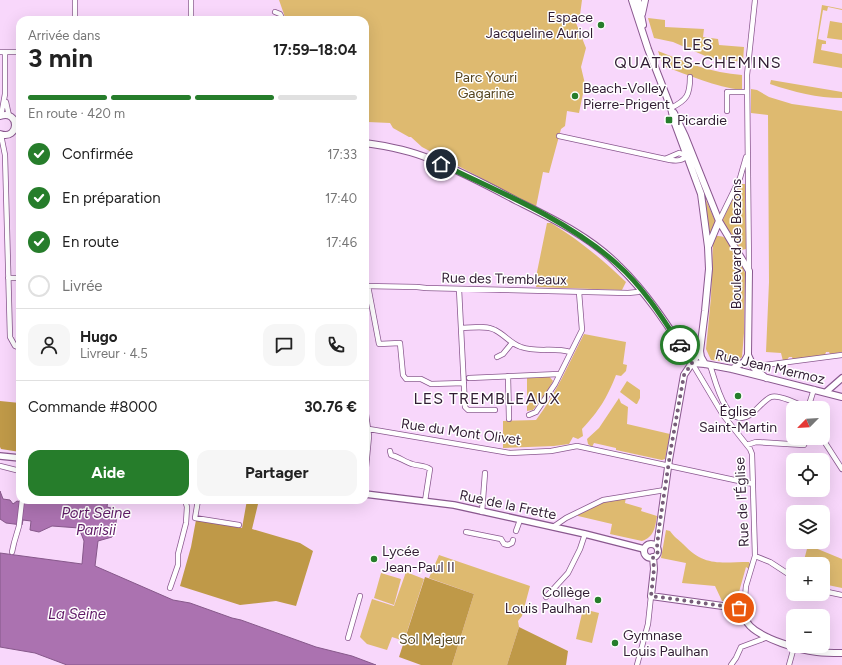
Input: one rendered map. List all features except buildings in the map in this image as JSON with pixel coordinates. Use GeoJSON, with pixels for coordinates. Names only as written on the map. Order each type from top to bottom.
{"type":"FeatureCollection","features":[{"type":"Feature","properties":{"kind":"main road"},"geometry":{"type":"LineString","coordinates":[[632,0],[645,40],[671,108],[674,121],[690,154],[701,194],[708,246],[708,276],[700,351],[701,357],[708,364]]}},
{"type":"Feature","properties":{"kind":"main road"},"geometry":{"type":"LineString","coordinates":[[638,0],[645,40]]}},
{"type":"Feature","properties":{"kind":"main road"},"geometry":{"type":"LineString","coordinates":[[642,16],[645,0]]}},
{"type":"Feature","properties":{"kind":"main road"},"geometry":{"type":"LineString","coordinates":[[0,116],[9,116],[16,122]]}},
{"type":"Feature","properties":{"kind":"main road"},"geometry":{"type":"LineString","coordinates":[[3,134],[16,129]]}},
{"type":"Feature","properties":{"kind":"main road"},"geometry":{"type":"LineString","coordinates":[[369,144],[397,148],[430,158],[557,222],[581,236],[618,265],[642,290],[663,318],[692,363]]}},
{"type":"Feature","properties":{"kind":"main road"},"geometry":{"type":"LineString","coordinates":[[692,162],[719,221],[749,271]]}},
{"type":"Feature","properties":{"kind":"main road","name":"Boulevard de Bezons"},"geometry":{"type":"LineString","coordinates":[[708,246],[719,221]]}},
{"type":"Feature","properties":{"kind":"main road"},"geometry":{"type":"LineString","coordinates":[[714,231],[721,232],[728,237]]}},
{"type":"Feature","properties":{"kind":"main road","name":"Boulevard de Bezons"},"geometry":{"type":"LineString","coordinates":[[748,356],[749,271]]}},
{"type":"Feature","properties":{"kind":"main road"},"geometry":{"type":"LineString","coordinates":[[659,528],[650,543],[646,545],[644,549],[646,557],[653,557],[657,554],[659,528],[668,465],[684,375],[700,351]]}},
{"type":"Feature","properties":{"kind":"main road"},"geometry":{"type":"LineString","coordinates":[[732,369],[744,362],[748,356],[754,368],[766,378]]}},
{"type":"Feature","properties":{"kind":"main road","name":"Rue Jean Mermoz"},"geometry":{"type":"LineString","coordinates":[[692,363],[708,364],[732,369],[842,397]]}},
{"type":"Feature","properties":{"kind":"main road"},"geometry":{"type":"LineString","coordinates":[[650,543],[657,547]]}},
{"type":"Feature","properties":{"kind":"main road"},"geometry":{"type":"LineString","coordinates":[[653,557],[654,569],[651,596],[744,609],[745,617],[751,627],[768,637],[786,644]]}},
{"type":"Feature","properties":{"kind":"main road"},"geometry":{"type":"LineString","coordinates":[[830,652],[842,653]]}},
{"type":"Feature","properties":{"kind":"street"},"geometry":{"type":"LineString","coordinates":[[75,0],[75,16]]}},
{"type":"Feature","properties":{"kind":"street"},"geometry":{"type":"LineString","coordinates":[[191,0],[191,16]]}},
{"type":"Feature","properties":{"kind":"street","name":"Boulevard de Bezons"},"geometry":{"type":"LineString","coordinates":[[749,271],[747,62],[755,0]]}},
{"type":"Feature","properties":{"kind":"street"},"geometry":{"type":"LineString","coordinates":[[275,12],[281,16]]}},
{"type":"Feature","properties":{"kind":"street"},"geometry":{"type":"LineString","coordinates":[[9,116],[6,108],[2,52],[16,52]]}},
{"type":"Feature","properties":{"kind":"street"},"geometry":{"type":"LineString","coordinates":[[671,108],[684,101],[688,95],[690,77]]}},
{"type":"Feature","properties":{"kind":"street"},"geometry":{"type":"LineString","coordinates":[[727,111],[727,92],[747,92]]}},
{"type":"Feature","properties":{"kind":"street"},"geometry":{"type":"LineString","coordinates":[[0,116],[5,94]]}},
{"type":"Feature","properties":{"kind":"street","name":"Boulevard de Bezons"},"geometry":{"type":"LineString","coordinates":[[719,221],[740,178],[746,158],[747,133]]}},
{"type":"Feature","properties":{"kind":"street"},"geometry":{"type":"LineString","coordinates":[[3,134],[5,154],[10,337],[16,346]]}},
{"type":"Feature","properties":{"kind":"street"},"geometry":{"type":"LineString","coordinates":[[559,136],[676,161],[681,160],[692,162]]}},
{"type":"Feature","properties":{"kind":"street"},"geometry":{"type":"LineString","coordinates":[[679,153],[686,146]]}},
{"type":"Feature","properties":{"kind":"street"},"geometry":{"type":"LineString","coordinates":[[665,158],[679,153],[690,154]]}},
{"type":"Feature","properties":{"kind":"street"},"geometry":{"type":"LineString","coordinates":[[681,160],[690,154]]}},
{"type":"Feature","properties":{"kind":"street"},"geometry":{"type":"LineString","coordinates":[[8,278],[16,278]]}},
{"type":"Feature","properties":{"kind":"street","name":"Rue des Trembleaux"},"geometry":{"type":"LineString","coordinates":[[369,286],[628,293],[642,290]]}},
{"type":"Feature","properties":{"kind":"street"},"geometry":{"type":"LineString","coordinates":[[459,289],[466,407],[468,410],[495,410]]}},
{"type":"Feature","properties":{"kind":"street"},"geometry":{"type":"LineString","coordinates":[[529,415],[536,412],[555,384],[582,330],[578,292]]}},
{"type":"Feature","properties":{"kind":"street"},"geometry":{"type":"LineString","coordinates":[[369,296],[379,344],[400,343],[403,376],[406,379],[420,379],[431,384],[464,383]]}},
{"type":"Feature","properties":{"kind":"street"},"geometry":{"type":"LineString","coordinates":[[462,328],[488,328],[495,330],[512,343],[534,350],[559,349],[570,352]]}},
{"type":"Feature","properties":{"kind":"street"},"geometry":{"type":"LineString","coordinates":[[497,357],[503,354],[512,343]]}},
{"type":"Feature","properties":{"kind":"street"},"geometry":{"type":"LineString","coordinates":[[765,366],[842,355]]}},
{"type":"Feature","properties":{"kind":"street","name":"Rue de l'Église"},"geometry":{"type":"LineString","coordinates":[[692,363],[723,415],[750,449],[752,454],[755,556],[746,586],[744,609]]}},
{"type":"Feature","properties":{"kind":"street"},"geometry":{"type":"LineString","coordinates":[[708,364],[729,413],[735,417],[742,418],[749,416],[771,397],[777,397],[789,401]]}},
{"type":"Feature","properties":{"kind":"street"},"geometry":{"type":"LineString","coordinates":[[469,378],[559,374]]}},
{"type":"Feature","properties":{"kind":"street"},"geometry":{"type":"LineString","coordinates":[[508,376],[508,419]]}},
{"type":"Feature","properties":{"kind":"street"},"geometry":{"type":"LineString","coordinates":[[826,392],[842,378]]}},
{"type":"Feature","properties":{"kind":"street"},"geometry":{"type":"LineString","coordinates":[[810,401],[814,390]]}},
{"type":"Feature","properties":{"kind":"street","name":"Rue du Mont Olivet"},"geometry":{"type":"LineString","coordinates":[[369,429],[510,453],[552,451],[577,446],[753,484]]}},
{"type":"Feature","properties":{"kind":"street"},"geometry":{"type":"LineString","coordinates":[[747,445],[756,442],[786,443]]}},
{"type":"Feature","properties":{"kind":"street"},"geometry":{"type":"LineString","coordinates":[[827,445],[842,469]]}},
{"type":"Feature","properties":{"kind":"street"},"geometry":{"type":"LineString","coordinates":[[390,451],[391,455],[397,456],[410,464],[426,466],[430,469],[425,501]]}},
{"type":"Feature","properties":{"kind":"street"},"geometry":{"type":"LineString","coordinates":[[0,456],[16,458]]}},
{"type":"Feature","properties":{"kind":"street"},"geometry":{"type":"LineString","coordinates":[[0,466],[16,470]]}},
{"type":"Feature","properties":{"kind":"street","name":"Rue de la Frette"},"geometry":{"type":"LineString","coordinates":[[482,512],[485,473]]}},
{"type":"Feature","properties":{"kind":"street"},"geometry":{"type":"LineString","coordinates":[[553,527],[566,518],[603,500],[665,490]]}},
{"type":"Feature","properties":{"kind":"street","name":"Rue de la Frette"},"geometry":{"type":"LineString","coordinates":[[369,494],[454,505],[585,534],[644,549]]}},
{"type":"Feature","properties":{"kind":"street"},"geometry":{"type":"LineString","coordinates":[[12,552],[19,526],[22,504]]}},
{"type":"Feature","properties":{"kind":"street"},"geometry":{"type":"LineString","coordinates":[[170,588],[178,565],[178,554],[183,538],[186,518],[185,504]]}},
{"type":"Feature","properties":{"kind":"street"},"geometry":{"type":"LineString","coordinates":[[195,518],[197,504]]}},
{"type":"Feature","properties":{"kind":"street"},"geometry":{"type":"LineString","coordinates":[[186,518],[239,525]]}},
{"type":"Feature","properties":{"kind":"street"},"geometry":{"type":"LineString","coordinates":[[516,531],[520,520]]}},
{"type":"Feature","properties":{"kind":"street"},"geometry":{"type":"LineString","coordinates":[[466,532],[501,539],[504,544],[508,545],[512,543],[513,540]]}},
{"type":"Feature","properties":{"kind":"street"},"geometry":{"type":"LineString","coordinates":[[546,596],[568,573],[580,549],[585,534]]}},
{"type":"Feature","properties":{"kind":"street"},"geometry":{"type":"LineString","coordinates":[[755,556],[770,562],[786,572]]}},
{"type":"Feature","properties":{"kind":"street"},"geometry":{"type":"LineString","coordinates":[[830,592],[842,595]]}},
{"type":"Feature","properties":{"kind":"street"},"geometry":{"type":"LineString","coordinates":[[348,638],[360,596]]}},
{"type":"Feature","properties":{"kind":"street"},"geometry":{"type":"LineString","coordinates":[[637,665],[648,624],[651,596]]}},
{"type":"Feature","properties":{"kind":"street"},"geometry":{"type":"LineString","coordinates":[[731,665],[741,648],[768,637]]}},
{"type":"Feature","properties":{"kind":"street"},"geometry":{"type":"LineString","coordinates":[[789,665],[792,653]]}},
{"type":"Feature","properties":{"kind":"green space","name":"Parc Youri Gagarine"},"geometry":{"type":"Polygon","coordinates":[[[279,0],[582,0],[580,15],[574,18],[586,48],[581,67],[585,84],[579,113],[567,111],[565,126],[561,129],[549,173],[543,172],[536,207],[422,147],[411,137],[393,128],[390,123],[369,122],[369,16],[285,16],[279,0]]]}},
{"type":"Feature","properties":{"kind":"green space"},"geometry":{"type":"Polygon","coordinates":[[[822,5],[842,9],[828,7],[827,11],[823,10],[818,39],[826,41],[826,44],[822,44],[821,50],[842,54],[842,68],[813,63],[822,5]]]}},
{"type":"Feature","properties":{"kind":"green space"},"geometry":{"type":"Polygon","coordinates":[[[648,18],[665,20],[665,27],[704,29],[703,37],[718,39],[719,45],[744,47],[743,62],[710,58],[673,42],[654,38],[648,18]]]}},
{"type":"Feature","properties":{"kind":"green space"},"geometry":{"type":"Polygon","coordinates":[[[830,21],[842,23],[842,40],[827,38],[830,21]]]}},
{"type":"Feature","properties":{"kind":"green space"},"geometry":{"type":"Polygon","coordinates":[[[658,51],[709,69],[742,75],[742,90],[712,83],[663,66],[658,51]]]}},
{"type":"Feature","properties":{"kind":"green space"},"geometry":{"type":"Polygon","coordinates":[[[771,80],[842,92],[842,98],[815,96],[797,92],[770,84],[771,80]]]}},
{"type":"Feature","properties":{"kind":"green space"},"geometry":{"type":"Polygon","coordinates":[[[751,89],[757,90],[769,97],[792,104],[842,111],[842,352],[830,354],[829,352],[826,352],[825,355],[793,360],[792,357],[789,357],[787,360],[783,361],[781,353],[766,352],[769,282],[768,115],[751,113],[751,89]]]}},
{"type":"Feature","properties":{"kind":"green space"},"geometry":{"type":"Polygon","coordinates":[[[740,184],[745,184],[746,249],[741,250],[722,221],[740,184]]]}},
{"type":"Feature","properties":{"kind":"green space"},"geometry":{"type":"Polygon","coordinates":[[[702,191],[716,223],[710,234],[709,234],[702,191]]]}},
{"type":"Feature","properties":{"kind":"green space"},"geometry":{"type":"Polygon","coordinates":[[[547,223],[551,223],[571,236],[608,265],[626,282],[622,290],[536,287],[537,272],[547,223]]]}},
{"type":"Feature","properties":{"kind":"green space"},"geometry":{"type":"Polygon","coordinates":[[[716,236],[723,237],[728,240],[745,273],[742,357],[735,363],[711,360],[706,349],[711,297],[713,241],[716,236]]]}},
{"type":"Feature","properties":{"kind":"green space"},"geometry":{"type":"Polygon","coordinates":[[[584,334],[626,342],[623,364],[627,365],[626,371],[621,376],[616,375],[602,404],[582,429],[583,436],[578,439],[573,437],[569,444],[503,448],[503,421],[536,420],[556,389],[584,334]]]}},
{"type":"Feature","properties":{"kind":"green space"},"geometry":{"type":"Polygon","coordinates":[[[549,376],[553,381],[547,392],[533,410],[527,411],[527,377],[549,376]]]}},
{"type":"Feature","properties":{"kind":"green space"},"geometry":{"type":"Polygon","coordinates":[[[627,381],[640,390],[640,398],[637,404],[620,392],[627,381]]]}},
{"type":"Feature","properties":{"kind":"green space"},"geometry":{"type":"Polygon","coordinates":[[[619,398],[621,403],[628,407],[627,424],[670,434],[665,459],[662,460],[616,450],[616,448],[594,443],[592,447],[588,444],[587,439],[599,428],[619,398]]]}},
{"type":"Feature","properties":{"kind":"green space"},"geometry":{"type":"Polygon","coordinates":[[[0,401],[16,403],[16,451],[1,449],[0,401]]]}},
{"type":"Feature","properties":{"kind":"green space"},"geometry":{"type":"Polygon","coordinates":[[[626,497],[625,503],[642,508],[641,511],[657,516],[655,528],[649,537],[642,541],[610,534],[612,524],[578,516],[603,502],[626,497]]]}},
{"type":"Feature","properties":{"kind":"green space"},"geometry":{"type":"Polygon","coordinates":[[[246,504],[258,504],[252,529],[300,543],[313,551],[296,606],[276,601],[240,605],[180,586],[191,547],[196,520],[242,528],[246,504]]]}},
{"type":"Feature","properties":{"kind":"green space"},"geometry":{"type":"Polygon","coordinates":[[[666,530],[670,531],[698,557],[713,562],[749,562],[749,569],[746,567],[739,592],[743,595],[743,600],[739,602],[722,601],[715,586],[682,583],[686,563],[661,558],[666,530]]]}},
{"type":"Feature","properties":{"kind":"green space"},"geometry":{"type":"Polygon","coordinates":[[[807,549],[818,549],[842,559],[842,588],[830,585],[830,557],[805,557],[807,549]]]}},
{"type":"Feature","properties":{"kind":"green space"},"geometry":{"type":"Polygon","coordinates":[[[439,555],[530,586],[522,616],[518,621],[519,627],[507,665],[452,665],[474,594],[429,578],[439,555]]]}},
{"type":"Feature","properties":{"kind":"green space"},"geometry":{"type":"Polygon","coordinates":[[[406,572],[424,579],[404,641],[392,637],[387,650],[367,644],[360,637],[372,599],[394,606],[406,572]]]}},
{"type":"Feature","properties":{"kind":"green space"},"geometry":{"type":"Polygon","coordinates":[[[381,573],[401,579],[394,605],[374,598],[381,573]]]}},
{"type":"Feature","properties":{"kind":"green space","name":"Sol Majeur"},"geometry":{"type":"Polygon","coordinates":[[[425,577],[474,594],[452,665],[421,665],[399,657],[425,577]]]}},
{"type":"Feature","properties":{"kind":"green space"},"geometry":{"type":"Polygon","coordinates":[[[583,609],[599,613],[592,643],[576,639],[583,609]]]}},
{"type":"Feature","properties":{"kind":"green space"},"geometry":{"type":"Polygon","coordinates":[[[519,627],[568,651],[566,665],[507,665],[519,627]]]}},
{"type":"Feature","properties":{"kind":"water","name":"La Seine"},"geometry":{"type":"Polygon","coordinates":[[[0,491],[3,499],[10,500],[13,504],[16,502],[16,504],[107,504],[107,507],[115,509],[117,512],[115,534],[112,537],[98,541],[95,566],[173,600],[190,603],[316,647],[352,656],[376,665],[67,665],[35,653],[0,647],[0,553],[82,564],[84,541],[79,528],[52,526],[39,532],[30,530],[31,521],[23,520],[22,525],[6,523],[0,519],[0,491]]]}},
{"type":"Feature","properties":{"kind":"way so far"},"geometry":{"type":"LineString","coordinates":[[680,345],[692,363],[684,375],[671,448],[659,528],[657,547],[658,552],[653,557],[654,569],[651,596],[739,608]]}},
{"type":"Feature","properties":{"kind":"place","name":"Espace Jacqueline Auriol"},"geometry":{"type":"Point","coordinates":[601,25]}},
{"type":"Feature","properties":{"kind":"place","name":"Beach-Volley Pierre-Prigent"},"geometry":{"type":"Point","coordinates":[575,96]}},
{"type":"Feature","properties":{"kind":"place","name":"Picardie"},"geometry":{"type":"Point","coordinates":[669,120]}},
{"type":"Feature","properties":{"kind":"place","name":"Église Saint-Martin"},"geometry":{"type":"Point","coordinates":[738,396]}},
{"type":"Feature","properties":{"kind":"place","name":"Lycée Jean-Paul II"},"geometry":{"type":"Point","coordinates":[374,559]}},
{"type":"Feature","properties":{"kind":"place","name":"Collège Louis Paulhan"},"geometry":{"type":"Point","coordinates":[598,600]}},
{"type":"Feature","properties":{"kind":"place","name":"Gymnase Louis Paulhan"},"geometry":{"type":"Point","coordinates":[615,643]}},
{"type":"Feature","properties":{"kind":"district","name":"LES QUATRES-CHEMINS"},"geometry":{"type":"Point","coordinates":[698,53]}},
{"type":"Feature","properties":{"kind":"district","name":"LES TREMBLEAUX"},"geometry":{"type":"Point","coordinates":[487,398]}},
{"type":"Feature","properties":{"kind":"route"},"geometry":{"type":"LineString","coordinates":[[441,164],[504,194],[557,222],[581,236],[603,252],[644,292],[680,345]]}},
{"type":"Feature","properties":{"kind":"water label","name":"Port Seine Parisii"},"geometry":{"type":"Point","coordinates":[96,522]}}]}
